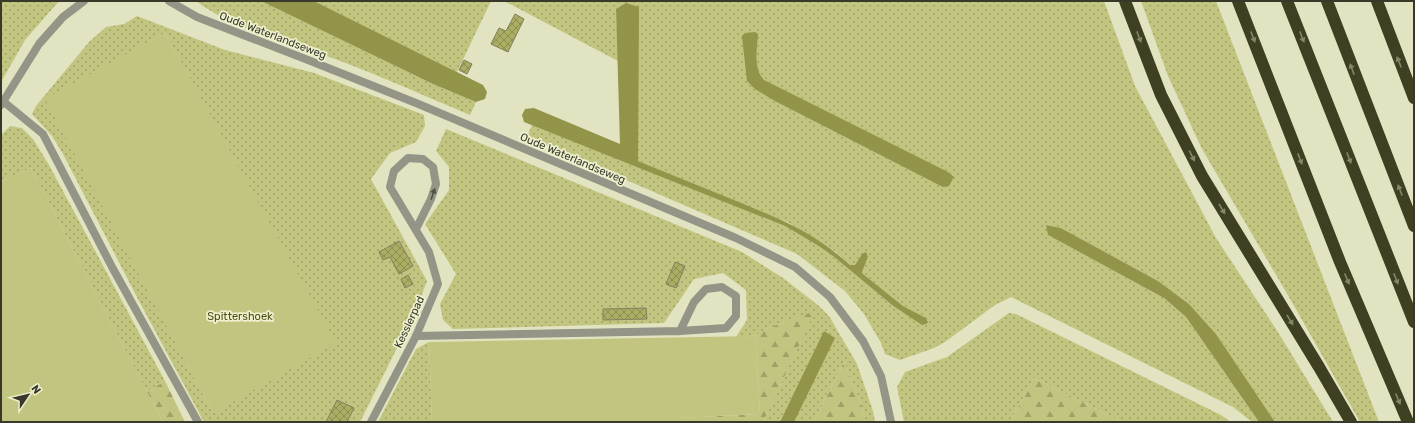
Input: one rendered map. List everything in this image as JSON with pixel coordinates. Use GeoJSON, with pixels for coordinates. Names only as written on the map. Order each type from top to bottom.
{"type":"FeatureCollection","features":[{"type":"Feature","properties":{"kind":"highway"},"geometry":{"type":"LineString","coordinates":[[1125,1],[1161,95],[1202,176],[1351,422]]}},
{"type":"Feature","properties":{"kind":"highway"},"geometry":{"type":"LineString","coordinates":[[1238,1],[1340,262],[1408,422]]}},
{"type":"Feature","properties":{"kind":"highway"},"geometry":{"type":"LineString","coordinates":[[1288,1],[1414,322]]}},
{"type":"Feature","properties":{"kind":"highway"},"geometry":{"type":"LineString","coordinates":[[1327,1],[1414,226]]}},
{"type":"Feature","properties":{"kind":"highway"},"geometry":{"type":"LineString","coordinates":[[1376,1],[1414,98]]}},
{"type":"Feature","properties":{"kind":"street"},"geometry":{"type":"LineString","coordinates":[[84,1],[63,17],[39,44],[2,104],[43,134],[108,260],[198,422]]}},
{"type":"Feature","properties":{"kind":"street","name":"Oude Waterlandseweg"},"geometry":{"type":"LineString","coordinates":[[168,1],[197,17],[416,103],[736,238],[795,267],[830,297],[863,341],[881,376],[891,422]]}},
{"type":"Feature","properties":{"kind":"street","name":"Kesslerpad"},"geometry":{"type":"LineString","coordinates":[[371,422],[416,336],[438,284],[429,252],[390,187],[394,171],[408,158],[423,159],[433,167],[436,184],[431,199],[416,229]]}},
{"type":"Feature","properties":{"kind":"street"},"geometry":{"type":"LineString","coordinates":[[416,336],[680,331],[726,328],[736,316],[736,296],[722,287],[706,289],[694,302],[680,331]]}},
{"type":"Feature","properties":{"kind":"green space"},"geometry":{"type":"Polygon","coordinates":[[[1,1],[59,1],[25,40],[1,82],[1,1]]]}},
{"type":"Feature","properties":{"kind":"green space"},"geometry":{"type":"Polygon","coordinates":[[[196,1],[261,1],[433,84],[476,102],[470,115],[386,79],[227,20],[196,1]]]}},
{"type":"Feature","properties":{"kind":"green space"},"geometry":{"type":"Polygon","coordinates":[[[314,1],[491,1],[457,72],[314,1]]]}},
{"type":"Feature","properties":{"kind":"green space"},"geometry":{"type":"Polygon","coordinates":[[[504,1],[1104,1],[1135,86],[1216,238],[1276,329],[1333,422],[1275,422],[1216,334],[1189,304],[1158,281],[1061,228],[1047,225],[1048,235],[1164,298],[1186,317],[1259,422],[1252,422],[1233,407],[1011,297],[995,305],[945,342],[934,348],[900,360],[885,354],[881,343],[864,314],[845,291],[797,254],[527,137],[532,125],[785,226],[833,256],[892,305],[926,318],[903,306],[863,274],[862,272],[868,257],[862,254],[855,265],[850,265],[836,252],[787,222],[638,161],[638,7],[616,9],[618,61],[504,1]]]}},
{"type":"Feature","properties":{"kind":"green space"},"geometry":{"type":"Polygon","coordinates":[[[1141,1],[1216,1],[1379,422],[1360,422],[1202,149],[1168,76],[1141,1]]]}},
{"type":"Feature","properties":{"kind":"green space"},"geometry":{"type":"Polygon","coordinates":[[[137,16],[225,50],[314,73],[424,115],[425,126],[416,142],[390,153],[371,179],[427,281],[416,310],[360,422],[204,422],[63,154],[52,136],[32,114],[36,106],[89,42],[106,27],[124,24],[137,16]],[[165,33],[46,99],[213,413],[335,343],[165,33]]]}},
{"type":"Feature","properties":{"kind":"green space","name":"Spittershoek"},"geometry":{"type":"Polygon","coordinates":[[[165,33],[336,343],[213,413],[45,99],[165,33]]]}},
{"type":"Feature","properties":{"kind":"green space"},"geometry":{"type":"Polygon","coordinates":[[[10,126],[22,128],[33,139],[49,165],[165,381],[147,392],[31,168],[1,182],[1,135],[10,126]]]}},
{"type":"Feature","properties":{"kind":"green space"},"geometry":{"type":"Polygon","coordinates":[[[446,129],[742,252],[783,278],[819,306],[829,316],[857,364],[873,411],[875,422],[866,422],[861,403],[844,362],[814,422],[794,422],[825,332],[780,422],[763,422],[814,312],[771,327],[755,336],[736,337],[747,320],[746,290],[723,273],[694,279],[664,323],[453,329],[443,320],[440,304],[456,274],[425,224],[449,190],[449,167],[436,151],[446,129]]]}},
{"type":"Feature","properties":{"kind":"green space"},"geometry":{"type":"Polygon","coordinates":[[[31,168],[163,422],[1,422],[1,182],[31,168]]]}},
{"type":"Feature","properties":{"kind":"green space"},"geometry":{"type":"Polygon","coordinates":[[[815,311],[763,422],[678,422],[678,418],[760,414],[755,336],[771,327],[815,311]]]}},
{"type":"Feature","properties":{"kind":"green space"},"geometry":{"type":"Polygon","coordinates":[[[1009,313],[1016,314],[1221,415],[1231,422],[1122,422],[1034,378],[1010,422],[904,422],[897,387],[905,372],[947,357],[1009,313]]]}},
{"type":"Feature","properties":{"kind":"green space"},"geometry":{"type":"Polygon","coordinates":[[[755,336],[760,414],[679,418],[678,422],[432,422],[429,342],[755,336]]]}},
{"type":"Feature","properties":{"kind":"green space"},"geometry":{"type":"Polygon","coordinates":[[[429,342],[432,422],[378,422],[416,349],[429,342]]]}},
{"type":"Feature","properties":{"kind":"green space"},"geometry":{"type":"Polygon","coordinates":[[[844,362],[861,403],[866,422],[814,422],[844,362]]]}},
{"type":"Feature","properties":{"kind":"green space"},"geometry":{"type":"Polygon","coordinates":[[[1034,378],[1122,422],[1010,422],[1034,378]]]}},
{"type":"Feature","properties":{"kind":"green space"},"geometry":{"type":"Polygon","coordinates":[[[165,381],[185,422],[163,422],[147,392],[165,381]]]}},
{"type":"Feature","properties":{"kind":"shaded area"},"geometry":{"type":"Polygon","coordinates":[[[261,1],[314,1],[483,85],[487,92],[485,99],[476,102],[433,84],[261,1]]]}},
{"type":"Feature","properties":{"kind":"shaded area"},"geometry":{"type":"Polygon","coordinates":[[[626,3],[639,7],[638,161],[781,220],[823,243],[850,265],[855,265],[862,254],[866,252],[868,257],[862,272],[863,274],[903,306],[926,318],[928,323],[922,325],[892,305],[833,256],[785,226],[524,122],[522,115],[525,109],[534,108],[620,144],[616,9],[626,3]]]}},
{"type":"Feature","properties":{"kind":"shaded area"},"geometry":{"type":"Polygon","coordinates":[[[755,32],[758,34],[757,65],[758,70],[764,80],[948,172],[954,177],[949,186],[943,187],[775,101],[755,89],[747,81],[742,36],[745,33],[755,32]]]}},
{"type":"Feature","properties":{"kind":"shaded area"},"geometry":{"type":"Polygon","coordinates":[[[1046,225],[1061,228],[1158,281],[1189,304],[1216,334],[1275,422],[1259,422],[1186,317],[1164,298],[1048,235],[1046,225]]]}},
{"type":"Feature","properties":{"kind":"shaded area"},"geometry":{"type":"Polygon","coordinates":[[[824,331],[835,338],[794,422],[780,422],[824,331]]]}},
{"type":"Feature","properties":{"kind":"building"},"geometry":{"type":"Polygon","coordinates":[[[515,14],[524,19],[508,52],[491,44],[499,28],[506,31],[515,14]]]}},
{"type":"Feature","properties":{"kind":"building"},"geometry":{"type":"Polygon","coordinates":[[[464,60],[472,64],[467,74],[459,70],[464,60]]]}},
{"type":"Feature","properties":{"kind":"building"},"geometry":{"type":"Polygon","coordinates":[[[399,241],[413,266],[399,274],[390,257],[383,260],[379,252],[399,241]]]}},
{"type":"Feature","properties":{"kind":"building"},"geometry":{"type":"Polygon","coordinates":[[[675,262],[685,266],[676,288],[666,284],[675,262]]]}},
{"type":"Feature","properties":{"kind":"building"},"geometry":{"type":"Polygon","coordinates":[[[408,275],[413,284],[405,288],[401,279],[408,275]]]}},
{"type":"Feature","properties":{"kind":"building"},"geometry":{"type":"Polygon","coordinates":[[[646,308],[647,319],[603,320],[603,309],[646,308]]]}},
{"type":"Feature","properties":{"kind":"building"},"geometry":{"type":"Polygon","coordinates":[[[337,400],[354,408],[347,422],[326,422],[337,400]]]}}]}
